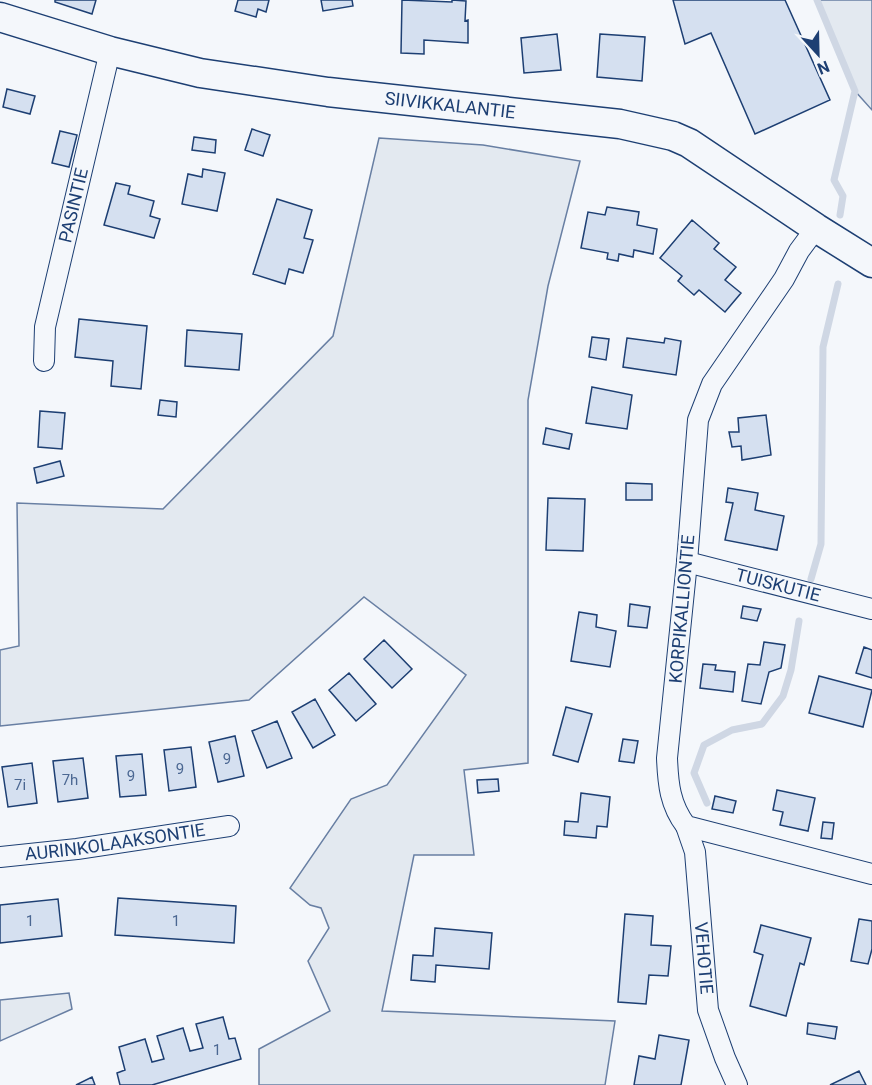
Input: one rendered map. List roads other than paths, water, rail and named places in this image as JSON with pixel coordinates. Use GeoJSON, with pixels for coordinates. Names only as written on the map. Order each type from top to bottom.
{"type":"FeatureCollection","features":[{"type":"Feature","properties":{"kind":"main road","name":"SIIVIKKALANTIE"},"geometry":{"type":"LineString","coordinates":[[0,17],[110,51],[200,73],[267,84],[620,124],[657,132],[689,143],[872,263]]}},
{"type":"Feature","properties":{"kind":"street","name":"PASINTIE"},"geometry":{"type":"LineString","coordinates":[[44,361],[45,327],[110,51]]}},
{"type":"Feature","properties":{"kind":"street","name":"KORPIKALLIONTIE"},"geometry":{"type":"LineString","coordinates":[[686,826],[676,813],[668,786],[667,758],[687,562],[698,420],[712,384],[816,228]]}},
{"type":"Feature","properties":{"kind":"street","name":"TUISKUTIE"},"geometry":{"type":"LineString","coordinates":[[687,562],[872,609]]}},
{"type":"Feature","properties":{"kind":"street","name":"AURINKOLAAKSONTIE"},"geometry":{"type":"LineString","coordinates":[[0,857],[77,849],[229,826]]}},
{"type":"Feature","properties":{"kind":"street"},"geometry":{"type":"LineString","coordinates":[[686,826],[872,874]]}},
{"type":"Feature","properties":{"kind":"street","name":"VEHOTIE"},"geometry":{"type":"LineString","coordinates":[[686,826],[695,852],[708,1010],[724,1058],[737,1085]]}},
{"type":"Feature","properties":{"kind":"waterway"},"geometry":{"type":"LineString","coordinates":[[817,0],[855,91],[834,180],[843,196],[840,215]]}},
{"type":"Feature","properties":{"kind":"waterway"},"geometry":{"type":"LineString","coordinates":[[811,579],[821,544],[823,347],[838,284]]}},
{"type":"Feature","properties":{"kind":"waterway"},"geometry":{"type":"LineString","coordinates":[[707,803],[694,773],[704,745],[732,730],[762,724],[783,696],[791,670],[799,621]]}}]}
